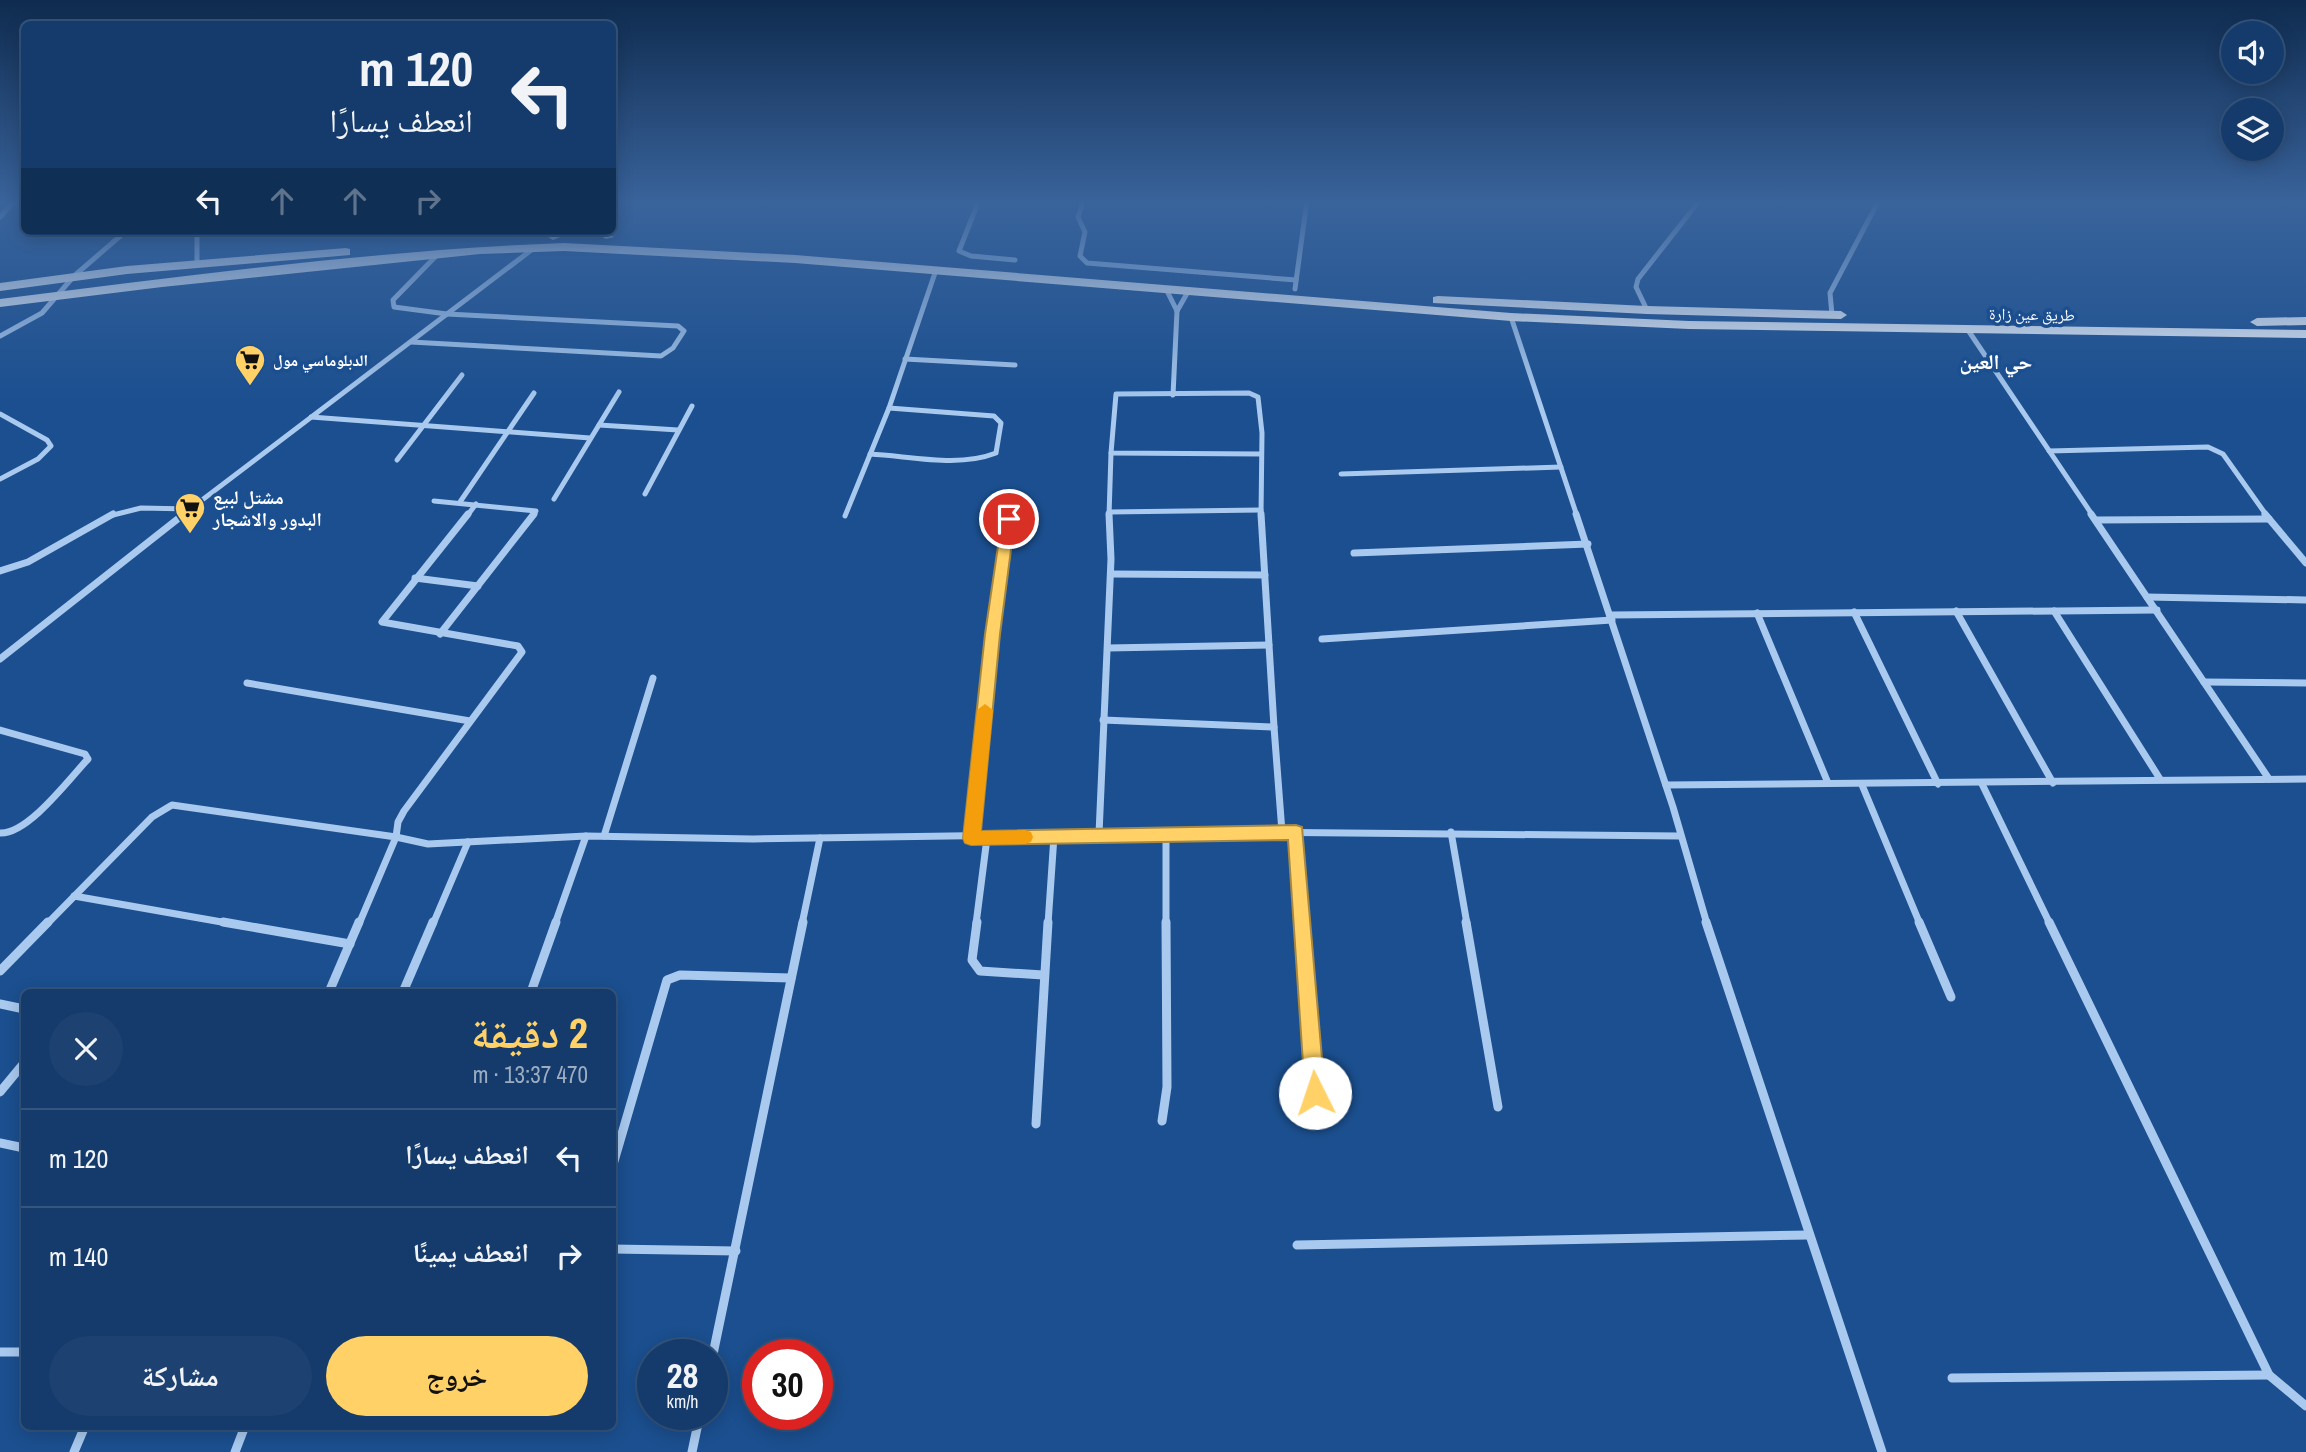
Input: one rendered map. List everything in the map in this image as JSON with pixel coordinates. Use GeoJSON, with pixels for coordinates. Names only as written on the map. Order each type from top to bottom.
{"type":"FeatureCollection","features":[{"type":"Feature","properties":{"kind":"main road","name":"طريق عين زارة"},"geometry":{"type":"LineString","coordinates":[[0,287],[154,268]]}},
{"type":"Feature","properties":{"kind":"main road"},"geometry":{"type":"LineString","coordinates":[[162,283],[156,280],[156,275],[168,268]]}},
{"type":"Feature","properties":{"kind":"main road","name":"طريق عين زارة"},"geometry":{"type":"LineString","coordinates":[[0,303],[307,268]]}},
{"type":"Feature","properties":{"kind":"main road","name":"طريق عين زارة"},"geometry":{"type":"LineString","coordinates":[[906,268],[1511,317],[1689,325],[2306,334]]}},
{"type":"Feature","properties":{"kind":"main road","name":"طريق عين زارة"},"geometry":{"type":"LineString","coordinates":[[1063,268],[1647,310],[2158,322],[2306,321]]}},
{"type":"Feature","properties":{"kind":"street"},"geometry":{"type":"LineString","coordinates":[[0,336],[42,313],[84,268]]}},
{"type":"Feature","properties":{"kind":"street"},"geometry":{"type":"LineString","coordinates":[[411,342],[661,356],[673,348],[684,331],[678,326],[447,314],[399,309],[392,305],[393,300],[425,268]]}},
{"type":"Feature","properties":{"kind":"street"},"geometry":{"type":"LineString","coordinates":[[0,659],[190,509],[508,268]]}},
{"type":"Feature","properties":{"kind":"street"},"geometry":{"type":"LineString","coordinates":[[1141,268],[1295,284],[1297,268]]}},
{"type":"Feature","properties":{"kind":"street"},"geometry":{"type":"LineString","coordinates":[[1647,268],[1638,279],[1636,287],[1647,310]]}},
{"type":"Feature","properties":{"kind":"street"},"geometry":{"type":"LineString","coordinates":[[1832,315],[1830,293],[1843,268]]}},
{"type":"Feature","properties":{"kind":"street"},"geometry":{"type":"LineString","coordinates":[[845,516],[889,408],[936,270]]}},
{"type":"Feature","properties":{"kind":"street"},"geometry":{"type":"LineString","coordinates":[[1166,289],[1177,311]]}},
{"type":"Feature","properties":{"kind":"street"},"geometry":{"type":"LineString","coordinates":[[1173,395],[1177,311],[1189,290]]}},
{"type":"Feature","properties":{"kind":"street"},"geometry":{"type":"LineString","coordinates":[[1511,317],[1588,544],[1679,836],[1882,1452]]}},
{"type":"Feature","properties":{"kind":"street"},"geometry":{"type":"LineString","coordinates":[[1968,330],[2269,779]]}},
{"type":"Feature","properties":{"kind":"street"},"geometry":{"type":"LineString","coordinates":[[905,359],[1015,365]]}},
{"type":"Feature","properties":{"kind":"street"},"geometry":{"type":"LineString","coordinates":[[397,460],[462,374]]}},
{"type":"Feature","properties":{"kind":"street"},"geometry":{"type":"LineString","coordinates":[[554,499],[618,392]]}},
{"type":"Feature","properties":{"kind":"street"},"geometry":{"type":"LineString","coordinates":[[460,502],[534,393]]}},
{"type":"Feature","properties":{"kind":"street"},"geometry":{"type":"LineString","coordinates":[[1099,834],[1111,573],[1111,453],[1116,394],[1255,394],[1260,405],[1261,510],[1282,832]]}},
{"type":"Feature","properties":{"kind":"street"},"geometry":{"type":"LineString","coordinates":[[645,494],[692,407]]}},
{"type":"Feature","properties":{"kind":"street"},"geometry":{"type":"LineString","coordinates":[[870,454],[970,460],[996,453],[1001,423],[994,416],[889,408]]}},
{"type":"Feature","properties":{"kind":"street"},"geometry":{"type":"LineString","coordinates":[[0,414],[47,440],[51,446],[38,459],[0,479]]}},
{"type":"Feature","properties":{"kind":"street"},"geometry":{"type":"LineString","coordinates":[[310,417],[590,438]]}},
{"type":"Feature","properties":{"kind":"street"},"geometry":{"type":"LineString","coordinates":[[599,425],[678,430]]}},
{"type":"Feature","properties":{"kind":"street"},"geometry":{"type":"LineString","coordinates":[[2049,451],[2212,448],[2223,454],[2269,519],[2306,563]]}},
{"type":"Feature","properties":{"kind":"street"},"geometry":{"type":"LineString","coordinates":[[1111,453],[1261,454]]}},
{"type":"Feature","properties":{"kind":"street"},"geometry":{"type":"LineString","coordinates":[[1341,474],[1561,467]]}},
{"type":"Feature","properties":{"kind":"street"},"geometry":{"type":"LineString","coordinates":[[433,500],[536,512],[440,634]]}},
{"type":"Feature","properties":{"kind":"street"},"geometry":{"type":"LineString","coordinates":[[330,989],[396,837],[398,822],[404,811],[522,652],[518,646],[382,622],[476,504]]}},
{"type":"Feature","properties":{"kind":"street"},"geometry":{"type":"LineString","coordinates":[[0,571],[18,566],[97,521],[122,511],[190,509]]}},
{"type":"Feature","properties":{"kind":"street"},"geometry":{"type":"LineString","coordinates":[[1109,512],[1261,510]]}},
{"type":"Feature","properties":{"kind":"street"},"geometry":{"type":"LineString","coordinates":[[971,838],[993,634],[1009,519]]}},
{"type":"Feature","properties":{"kind":"street"},"geometry":{"type":"LineString","coordinates":[[2096,520],[2269,519]]}},
{"type":"Feature","properties":{"kind":"street"},"geometry":{"type":"LineString","coordinates":[[1354,553],[1588,544]]}},
{"type":"Feature","properties":{"kind":"street"},"geometry":{"type":"LineString","coordinates":[[1111,573],[1265,575]]}},
{"type":"Feature","properties":{"kind":"street"},"geometry":{"type":"LineString","coordinates":[[415,578],[478,586]]}},
{"type":"Feature","properties":{"kind":"street"},"geometry":{"type":"LineString","coordinates":[[2147,597],[2306,600]]}},
{"type":"Feature","properties":{"kind":"street"},"geometry":{"type":"LineString","coordinates":[[1322,639],[1611,617],[1757,613],[2157,610]]}},
{"type":"Feature","properties":{"kind":"street"},"geometry":{"type":"LineString","coordinates":[[1956,611],[2053,783]]}},
{"type":"Feature","properties":{"kind":"street"},"geometry":{"type":"LineString","coordinates":[[2054,611],[2160,779]]}},
{"type":"Feature","properties":{"kind":"street"},"geometry":{"type":"LineString","coordinates":[[1854,612],[1938,784]]}},
{"type":"Feature","properties":{"kind":"street"},"geometry":{"type":"LineString","coordinates":[[1757,613],[1828,783]]}},
{"type":"Feature","properties":{"kind":"street"},"geometry":{"type":"LineString","coordinates":[[1108,648],[1269,645]]}},
{"type":"Feature","properties":{"kind":"street"},"geometry":{"type":"LineString","coordinates":[[604,836],[653,678]]}},
{"type":"Feature","properties":{"kind":"street"},"geometry":{"type":"LineString","coordinates":[[2204,682],[2306,683]]}},
{"type":"Feature","properties":{"kind":"street"},"geometry":{"type":"LineString","coordinates":[[247,683],[470,721]]}},
{"type":"Feature","properties":{"kind":"street"},"geometry":{"type":"LineString","coordinates":[[1103,720],[1274,727]]}},
{"type":"Feature","properties":{"kind":"street"},"geometry":{"type":"LineString","coordinates":[[0,730],[85,754],[88,760],[28,822],[10,833],[0,834]]}},
{"type":"Feature","properties":{"kind":"street"},"geometry":{"type":"LineString","coordinates":[[1665,785],[2306,779]]}},
{"type":"Feature","properties":{"kind":"street"},"geometry":{"type":"LineString","coordinates":[[1982,784],[2269,1375],[2306,1406]]}},
{"type":"Feature","properties":{"kind":"street"},"geometry":{"type":"LineString","coordinates":[[1863,785],[1951,997]]}},
{"type":"Feature","properties":{"kind":"street"},"geometry":{"type":"LineString","coordinates":[[0,971],[152,817],[172,805],[396,837],[428,844],[586,836],[987,838],[1099,834],[1451,832],[1679,836]]}},
{"type":"Feature","properties":{"kind":"street"},"geometry":{"type":"LineString","coordinates":[[1296,832],[1317,1119]]}},
{"type":"Feature","properties":{"kind":"street"},"geometry":{"type":"LineString","coordinates":[[1451,832],[1498,1107]]}},
{"type":"Feature","properties":{"kind":"street"},"geometry":{"type":"LineString","coordinates":[[1161,1121],[1167,1087],[1166,834]]}},
{"type":"Feature","properties":{"kind":"street"},"geometry":{"type":"LineString","coordinates":[[532,989],[586,836]]}},
{"type":"Feature","properties":{"kind":"street"},"geometry":{"type":"LineString","coordinates":[[1036,1124],[1043,975],[1054,836]]}},
{"type":"Feature","properties":{"kind":"street"},"geometry":{"type":"LineString","coordinates":[[716,1339],[820,838]]}},
{"type":"Feature","properties":{"kind":"street"},"geometry":{"type":"LineString","coordinates":[[987,838],[972,960],[980,971],[988,973],[1043,975]]}},
{"type":"Feature","properties":{"kind":"street"},"geometry":{"type":"LineString","coordinates":[[404,989],[468,842]]}},
{"type":"Feature","properties":{"kind":"street"},"geometry":{"type":"LineString","coordinates":[[74,896],[350,944]]}},
{"type":"Feature","properties":{"kind":"street"},"geometry":{"type":"LineString","coordinates":[[616,1154],[667,980],[680,975],[791,978]]}},
{"type":"Feature","properties":{"kind":"street"},"geometry":{"type":"LineString","coordinates":[[0,1004],[21,1008]]}},
{"type":"Feature","properties":{"kind":"street"},"geometry":{"type":"LineString","coordinates":[[0,1092],[21,1067]]}},
{"type":"Feature","properties":{"kind":"street"},"geometry":{"type":"LineString","coordinates":[[0,1143],[21,1148]]}},
{"type":"Feature","properties":{"kind":"street"},"geometry":{"type":"LineString","coordinates":[[1297,1245],[1809,1235]]}},
{"type":"Feature","properties":{"kind":"street"},"geometry":{"type":"LineString","coordinates":[[616,1248],[736,1251]]}},
{"type":"Feature","properties":{"kind":"street"},"geometry":{"type":"LineString","coordinates":[[0,1352],[21,1352]]}},
{"type":"Feature","properties":{"kind":"street"},"geometry":{"type":"LineString","coordinates":[[1952,1378],[2269,1375]]}},
{"type":"Feature","properties":{"kind":"street"},"geometry":{"type":"LineString","coordinates":[[74,1452],[83,1430]]}},
{"type":"Feature","properties":{"kind":"street"},"geometry":{"type":"LineString","coordinates":[[235,1452],[243,1430]]}},
{"type":"Feature","properties":{"kind":"street"},"geometry":{"type":"LineString","coordinates":[[692,1452],[696,1430]]}},
{"type":"Feature","properties":{"kind":"slow traffic"},"geometry":{"type":"LineString","coordinates":[[985,710],[971,838],[1025,837]]}},
{"type":"Feature","properties":{"kind":"place","name":"الدبلوماسي مول"},"geometry":{"type":"Point","coordinates":[250,387]}},
{"type":"Feature","properties":{"kind":"place","name":"مشتل لبيع البدور والاشجار"},"geometry":{"type":"Point","coordinates":[190,535]}},
{"type":"Feature","properties":{"kind":"district","name":"حي العين"},"geometry":{"type":"Point","coordinates":[1996,361]}},
{"type":"Feature","properties":{"kind":"route"},"geometry":{"type":"LineString","coordinates":[[1009,519],[993,634],[971,838],[1296,832],[1315,1093]]}}]}
